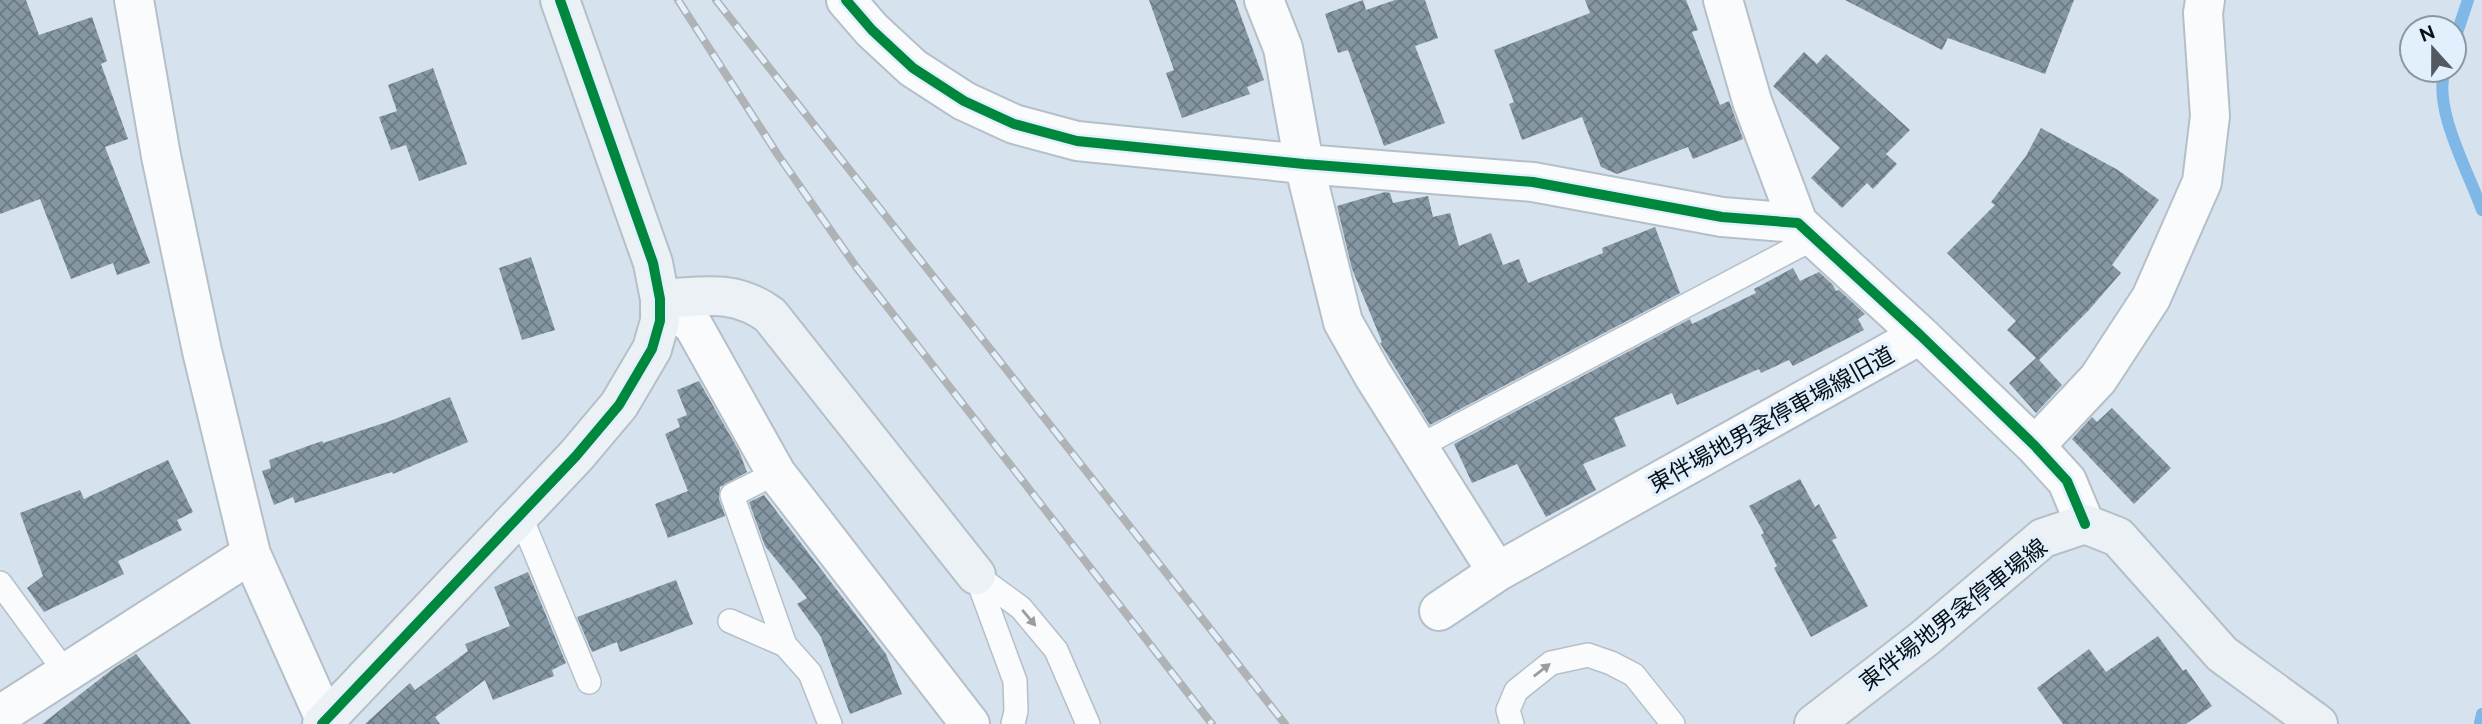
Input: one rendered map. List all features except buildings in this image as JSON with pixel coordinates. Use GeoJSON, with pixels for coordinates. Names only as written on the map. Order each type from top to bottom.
{"type":"FeatureCollection","features":[{"type":"Feature","properties":{"kind":"street"},"geometry":{"type":"LineString","coordinates":[[134,0],[162,156],[197,325],[251,554],[325,723],[576,456],[619,405],[652,349],[660,321],[660,299],[653,263],[560,0]]}},
{"type":"Feature","properties":{"kind":"street"},"geometry":{"type":"LineString","coordinates":[[846,0],[872,30],[913,68],[964,101],[1014,124],[1077,141],[1532,183],[1806,231]]}},
{"type":"Feature","properties":{"kind":"street"},"geometry":{"type":"LineString","coordinates":[[1264,0],[1283,48],[1304,164],[1343,322],[1497,572]]}},
{"type":"Feature","properties":{"kind":"street"},"geometry":{"type":"LineString","coordinates":[[1723,0],[1752,101],[1806,231],[1920,334]]}},
{"type":"Feature","properties":{"kind":"street"},"geometry":{"type":"LineString","coordinates":[[2035,446],[2098,379],[2151,298],[2202,182],[2210,116],[2203,13],[2205,0]]}},
{"type":"Feature","properties":{"kind":"street"},"geometry":{"type":"LineString","coordinates":[[660,299],[732,297],[746,300],[770,315],[976,575]]}},
{"type":"Feature","properties":{"kind":"street"},"geometry":{"type":"LineString","coordinates":[[660,299],[693,325],[776,473],[971,724]]}},
{"type":"Feature","properties":{"kind":"street","name":"東伴場地男衾停車場線旧道"},"geometry":{"type":"LineString","coordinates":[[1439,611],[1497,572],[1920,334],[2035,446],[2067,481],[2085,524]]}},
{"type":"Feature","properties":{"kind":"street"},"geometry":{"type":"LineString","coordinates":[[2085,524],[2118,537],[2222,654],[2299,720]]}},
{"type":"Feature","properties":{"kind":"street","name":"東伴場地男衾停車場線"},"geometry":{"type":"LineString","coordinates":[[1814,724],[1925,638],[2043,538],[2085,524]]}},
{"type":"Feature","properties":{"kind":"street"},"geometry":{"type":"LineString","coordinates":[[0,715],[251,554]]}},
{"type":"Feature","properties":{"kind":"lane"},"geometry":{"type":"LineString","coordinates":[[1418,447],[1806,231]]}},
{"type":"Feature","properties":{"kind":"lane"},"geometry":{"type":"LineString","coordinates":[[776,473],[732,495],[785,645],[810,673],[830,724]]}},
{"type":"Feature","properties":{"kind":"lane"},"geometry":{"type":"LineString","coordinates":[[520,515],[589,682]]}},
{"type":"Feature","properties":{"kind":"lane"},"geometry":{"type":"LineString","coordinates":[[976,575],[1015,681],[1016,711],[1013,724]]}},
{"type":"Feature","properties":{"kind":"lane"},"geometry":{"type":"LineString","coordinates":[[976,575],[1021,608],[1055,650],[1088,724]]}},
{"type":"Feature","properties":{"kind":"lane"},"geometry":{"type":"LineString","coordinates":[[0,583],[66,673]]}},
{"type":"Feature","properties":{"kind":"lane"},"geometry":{"type":"LineString","coordinates":[[730,621],[785,645]]}},
{"type":"Feature","properties":{"kind":"lane"},"geometry":{"type":"LineString","coordinates":[[1512,724],[1508,710],[1517,691],[1551,663],[1588,655],[1634,675],[1666,722]]}},
{"type":"Feature","properties":{"kind":"waterway"},"geometry":{"type":"LineString","coordinates":[[2463,14],[2468,0]]}},
{"type":"Feature","properties":{"kind":"waterway"},"geometry":{"type":"LineString","coordinates":[[2442,84],[2443,102],[2454,140],[2482,210]]}},
{"type":"Feature","properties":{"kind":"waterway"},"geometry":{"type":"LineString","coordinates":[[2480,723],[2482,714]]}},
{"type":"Feature","properties":{"kind":"railway"},"geometry":{"type":"LineString","coordinates":[[678,0],[778,155],[857,268],[1212,724]]}},
{"type":"Feature","properties":{"kind":"railway"},"geometry":{"type":"LineString","coordinates":[[716,0],[1285,724]]}},
{"type":"Feature","properties":{"kind":"cycle path"},"geometry":{"type":"LineString","coordinates":[[322,724],[576,456],[619,405],[652,349],[660,321],[660,299],[653,263],[560,0]]}},
{"type":"Feature","properties":{"kind":"cycle path"},"geometry":{"type":"LineString","coordinates":[[846,0],[872,30],[913,68],[964,101],[1014,124],[1077,141],[1304,164],[1533,182],[1722,217],[1798,223],[2035,446],[2067,481],[2085,524]]}}]}
